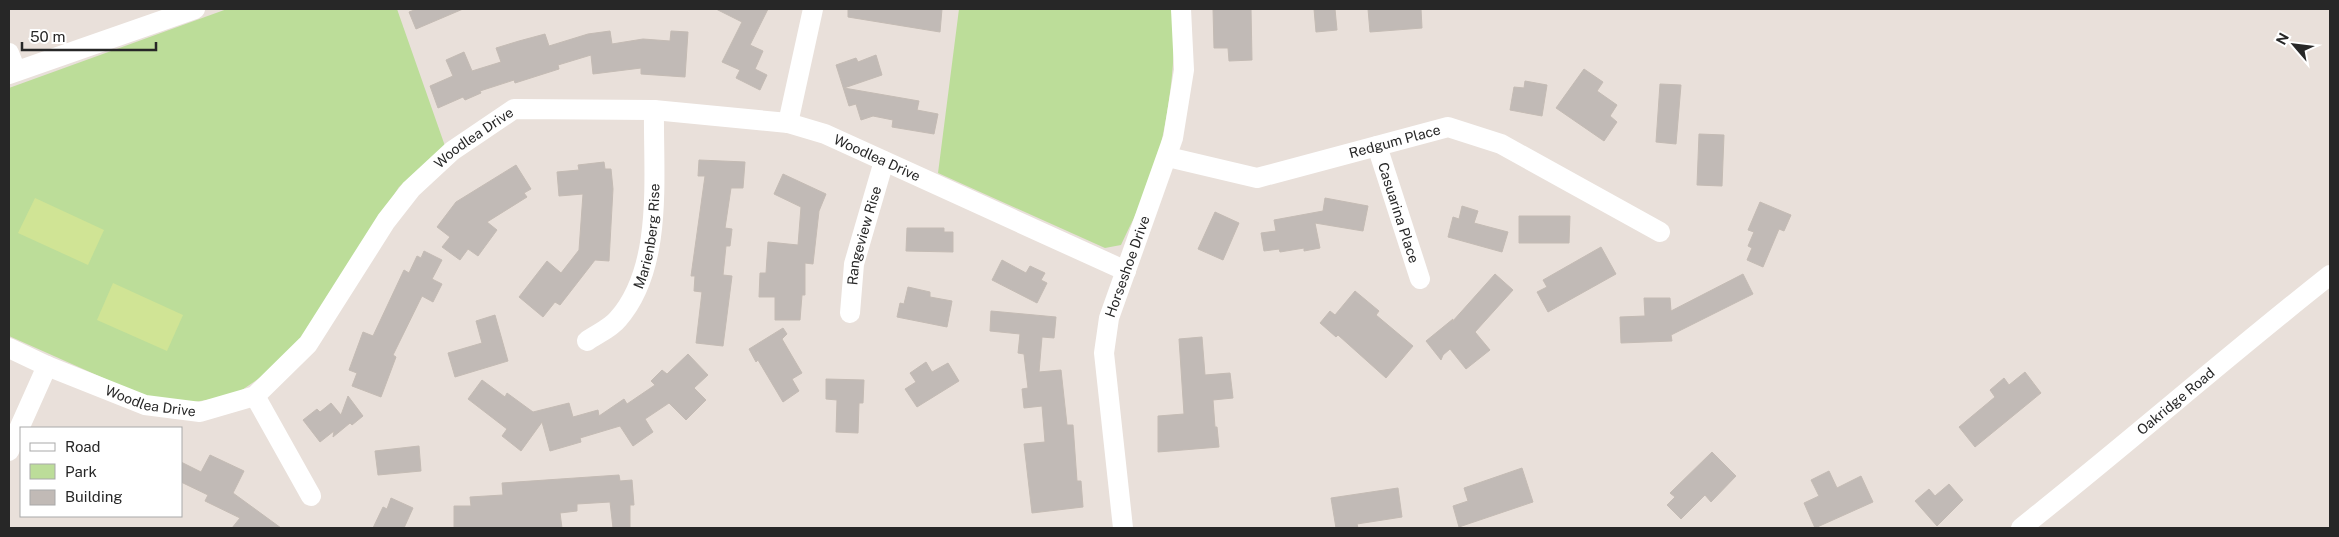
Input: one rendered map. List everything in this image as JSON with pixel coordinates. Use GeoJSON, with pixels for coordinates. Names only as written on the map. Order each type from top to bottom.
{"type":"FeatureCollection","features":[{"type":"Feature","properties":{"kind":"street"},"geometry":{"type":"LineString","coordinates":[[11,66],[195,9]]}},
{"type":"Feature","properties":{"kind":"street"},"geometry":{"type":"LineString","coordinates":[[788,123],[813,9]]}},
{"type":"Feature","properties":{"kind":"street","name":"Horseshoe Drive"},"geometry":{"type":"LineString","coordinates":[[1124,528],[1104,353],[1110,318],[1168,157],[1184,70],[1181,9]]}},
{"type":"Feature","properties":{"kind":"street","name":"Woodlea Drive"},"geometry":{"type":"LineString","coordinates":[[9,348],[47,366],[145,405],[200,412],[256,396],[308,344],[386,221],[411,189],[452,151],[514,109],[654,110],[788,123],[825,134],[1126,271]]}},
{"type":"Feature","properties":{"kind":"street","name":"Marienberg Rise"},"geometry":{"type":"LineString","coordinates":[[587,340],[617,320],[634,298],[645,271],[650,240],[653,198],[654,110]]}},
{"type":"Feature","properties":{"kind":"street","name":"Redgum Place"},"geometry":{"type":"LineString","coordinates":[[1168,157],[1257,178],[1448,128],[1501,144],[1660,232]]}},
{"type":"Feature","properties":{"kind":"street","name":"Casuarina Place"},"geometry":{"type":"LineString","coordinates":[[1377,146],[1420,280]]}},
{"type":"Feature","properties":{"kind":"street","name":"Rangeview Rise"},"geometry":{"type":"LineString","coordinates":[[850,313],[854,264],[884,161]]}},
{"type":"Feature","properties":{"kind":"street","name":"Oakridge Road"},"geometry":{"type":"LineString","coordinates":[[2021,528],[2109,458],[2246,341],[2330,275]]}},
{"type":"Feature","properties":{"kind":"street"},"geometry":{"type":"LineString","coordinates":[[9,451],[47,366]]}},
{"type":"Feature","properties":{"kind":"street"},"geometry":{"type":"LineString","coordinates":[[256,396],[312,496]]}},
{"type":"Feature","properties":{"kind":"green space"},"geometry":{"type":"Polygon","coordinates":[[[227,9],[397,9],[445,146],[399,187],[302,337],[276,367],[233,396],[187,403],[146,397],[9,336],[9,88],[227,9]]]}},
{"type":"Feature","properties":{"kind":"green space"},"geometry":{"type":"Polygon","coordinates":[[[959,9],[1171,9],[1174,45],[1173,67],[1159,154],[1151,180],[1121,245],[1105,248],[938,173],[959,9]]]}},
{"type":"Feature","properties":{"kind":"green space"},"geometry":{"type":"Polygon","coordinates":[[[35,198],[104,230],[88,265],[18,233],[35,198]]]}},
{"type":"Feature","properties":{"kind":"green space"},"geometry":{"type":"Polygon","coordinates":[[[113,283],[183,315],[167,351],[97,320],[113,283]]]}},
{"type":"Feature","properties":{"kind":"building"},"geometry":{"type":"Polygon","coordinates":[[[417,9],[463,9],[416,29],[409,12],[417,9]]]}},
{"type":"Feature","properties":{"kind":"building"},"geometry":{"type":"Polygon","coordinates":[[[716,9],[768,9],[750,45],[763,51],[755,69],[767,75],[760,90],[736,78],[740,70],[722,62],[742,22],[716,9]]]}},
{"type":"Feature","properties":{"kind":"building"},"geometry":{"type":"Polygon","coordinates":[[[848,9],[942,9],[940,32],[848,17],[848,9]]]}},
{"type":"Feature","properties":{"kind":"building"},"geometry":{"type":"Polygon","coordinates":[[[1213,9],[1251,9],[1252,60],[1229,61],[1228,48],[1214,48],[1213,9]]]}},
{"type":"Feature","properties":{"kind":"building"},"geometry":{"type":"Polygon","coordinates":[[[1314,9],[1335,9],[1337,30],[1316,32],[1314,9]]]}},
{"type":"Feature","properties":{"kind":"building"},"geometry":{"type":"Polygon","coordinates":[[[1368,9],[1421,9],[1422,28],[1370,32],[1368,9]]]}},
{"type":"Feature","properties":{"kind":"building"},"geometry":{"type":"Polygon","coordinates":[[[610,31],[612,44],[643,39],[670,41],[671,31],[688,32],[685,77],[641,74],[641,68],[593,74],[591,55],[558,65],[559,69],[515,83],[514,80],[480,91],[481,93],[465,100],[463,97],[438,108],[430,86],[453,76],[446,60],[464,52],[472,71],[501,62],[496,48],[519,41],[545,34],[549,46],[588,34],[610,31]]]}},
{"type":"Feature","properties":{"kind":"building"},"geometry":{"type":"Polygon","coordinates":[[[876,55],[882,75],[844,88],[919,101],[917,110],[938,114],[934,134],[892,127],[893,120],[873,116],[861,120],[856,104],[849,106],[836,65],[856,58],[858,62],[876,55]]]}},
{"type":"Feature","properties":{"kind":"building"},"geometry":{"type":"Polygon","coordinates":[[[1584,69],[1603,82],[1597,91],[1617,105],[1610,116],[1617,122],[1604,141],[1556,108],[1584,69]]]}},
{"type":"Feature","properties":{"kind":"building"},"geometry":{"type":"Polygon","coordinates":[[[1525,81],[1547,85],[1542,116],[1510,110],[1514,87],[1524,88],[1525,81]]]}},
{"type":"Feature","properties":{"kind":"building"},"geometry":{"type":"Polygon","coordinates":[[[1660,84],[1681,85],[1676,144],[1656,142],[1660,84]]]}},
{"type":"Feature","properties":{"kind":"building"},"geometry":{"type":"Polygon","coordinates":[[[1699,134],[1724,135],[1722,186],[1697,185],[1699,134]]]}},
{"type":"Feature","properties":{"kind":"building"},"geometry":{"type":"Polygon","coordinates":[[[699,160],[745,162],[743,188],[731,188],[725,228],[732,229],[730,246],[726,246],[723,275],[732,276],[723,346],[696,343],[702,292],[694,291],[695,276],[691,276],[705,176],[698,176],[699,160]]]}},
{"type":"Feature","properties":{"kind":"building"},"geometry":{"type":"Polygon","coordinates":[[[604,162],[605,169],[611,169],[613,189],[609,261],[595,260],[560,305],[555,302],[543,317],[519,297],[547,261],[561,273],[579,250],[583,194],[559,196],[557,172],[579,170],[578,165],[604,162]]]}},
{"type":"Feature","properties":{"kind":"building"},"geometry":{"type":"Polygon","coordinates":[[[516,165],[531,189],[524,193],[527,197],[487,222],[497,230],[478,256],[468,249],[460,260],[442,247],[450,237],[437,227],[456,202],[516,165]]]}},
{"type":"Feature","properties":{"kind":"building"},"geometry":{"type":"Polygon","coordinates":[[[783,174],[826,194],[819,211],[813,264],[805,263],[805,295],[802,295],[800,320],[775,320],[775,297],[759,297],[760,273],[766,273],[768,242],[798,245],[801,207],[774,194],[783,174]]]}},
{"type":"Feature","properties":{"kind":"building"},"geometry":{"type":"Polygon","coordinates":[[[1325,198],[1368,206],[1363,231],[1315,223],[1320,248],[1304,251],[1304,248],[1280,252],[1279,249],[1264,251],[1261,233],[1276,231],[1274,220],[1323,211],[1325,198]]]}},
{"type":"Feature","properties":{"kind":"building"},"geometry":{"type":"Polygon","coordinates":[[[1760,202],[1791,215],[1784,231],[1779,229],[1763,267],[1747,260],[1752,248],[1748,246],[1754,232],[1748,230],[1760,202]]]}},
{"type":"Feature","properties":{"kind":"building"},"geometry":{"type":"Polygon","coordinates":[[[1462,206],[1478,211],[1474,223],[1508,232],[1502,252],[1448,237],[1453,217],[1459,219],[1462,206]]]}},
{"type":"Feature","properties":{"kind":"building"},"geometry":{"type":"Polygon","coordinates":[[[1215,212],[1239,223],[1223,260],[1198,249],[1215,212]]]}},
{"type":"Feature","properties":{"kind":"building"},"geometry":{"type":"Polygon","coordinates":[[[1519,216],[1570,216],[1569,243],[1519,243],[1519,216]]]}},
{"type":"Feature","properties":{"kind":"building"},"geometry":{"type":"Polygon","coordinates":[[[907,228],[944,228],[944,232],[953,232],[953,252],[906,251],[907,228]]]}},
{"type":"Feature","properties":{"kind":"building"},"geometry":{"type":"Polygon","coordinates":[[[1601,247],[1616,274],[1548,312],[1537,292],[1547,287],[1543,280],[1601,247]]]}},
{"type":"Feature","properties":{"kind":"building"},"geometry":{"type":"Polygon","coordinates":[[[424,251],[442,260],[432,279],[442,284],[433,302],[422,296],[393,355],[396,357],[381,397],[352,386],[357,373],[349,370],[363,332],[373,336],[404,270],[409,273],[417,256],[421,258],[424,251]]]}},
{"type":"Feature","properties":{"kind":"building"},"geometry":{"type":"Polygon","coordinates":[[[1002,260],[1026,273],[1030,266],[1045,273],[1041,280],[1047,283],[1037,303],[992,280],[1002,260]]]}},
{"type":"Feature","properties":{"kind":"building"},"geometry":{"type":"Polygon","coordinates":[[[1495,274],[1513,290],[1475,332],[1490,350],[1466,369],[1450,349],[1443,355],[1441,360],[1426,341],[1453,319],[1452,322],[1495,274]]]}},
{"type":"Feature","properties":{"kind":"building"},"geometry":{"type":"Polygon","coordinates":[[[1743,274],[1753,294],[1671,335],[1672,341],[1621,343],[1620,317],[1645,316],[1644,298],[1670,298],[1671,311],[1743,274]]]}},
{"type":"Feature","properties":{"kind":"building"},"geometry":{"type":"Polygon","coordinates":[[[908,287],[930,292],[930,297],[952,301],[947,327],[897,317],[900,303],[904,304],[908,287]]]}},
{"type":"Feature","properties":{"kind":"building"},"geometry":{"type":"Polygon","coordinates":[[[1355,291],[1379,311],[1376,315],[1413,346],[1386,378],[1338,335],[1336,337],[1320,323],[1330,311],[1335,315],[1355,291]]]}},
{"type":"Feature","properties":{"kind":"building"},"geometry":{"type":"Polygon","coordinates":[[[991,311],[1056,317],[1054,338],[1042,337],[1039,372],[1061,370],[1067,425],[1073,425],[1077,481],[1081,481],[1083,507],[1032,513],[1024,444],[1045,442],[1042,406],[1024,408],[1022,389],[1028,388],[1024,354],[1018,353],[1020,334],[990,331],[991,311]]]}},
{"type":"Feature","properties":{"kind":"building"},"geometry":{"type":"Polygon","coordinates":[[[495,315],[508,361],[455,377],[448,353],[482,343],[476,321],[495,315]]]}},
{"type":"Feature","properties":{"kind":"building"},"geometry":{"type":"Polygon","coordinates":[[[783,328],[787,334],[782,339],[802,373],[792,379],[799,391],[783,402],[758,360],[756,362],[749,349],[783,328]]]}},
{"type":"Feature","properties":{"kind":"building"},"geometry":{"type":"Polygon","coordinates":[[[1202,337],[1205,375],[1230,373],[1233,398],[1213,400],[1219,447],[1158,452],[1158,416],[1184,414],[1179,339],[1202,337]]]}},
{"type":"Feature","properties":{"kind":"building"},"geometry":{"type":"Polygon","coordinates":[[[688,354],[708,375],[694,388],[706,400],[686,420],[669,403],[645,419],[653,432],[633,446],[620,426],[580,438],[581,442],[550,451],[542,422],[521,451],[502,436],[507,429],[468,399],[482,380],[505,397],[507,393],[533,412],[569,403],[573,417],[598,410],[599,416],[624,399],[627,404],[655,385],[651,381],[662,370],[667,374],[688,354]]]}},
{"type":"Feature","properties":{"kind":"building"},"geometry":{"type":"Polygon","coordinates":[[[926,362],[932,372],[948,363],[959,381],[917,407],[905,389],[916,382],[910,373],[926,362]]]}},
{"type":"Feature","properties":{"kind":"building"},"geometry":{"type":"Polygon","coordinates":[[[2025,372],[2041,393],[1975,447],[1959,427],[1995,397],[1990,390],[2004,378],[2009,385],[2025,372]]]}},
{"type":"Feature","properties":{"kind":"building"},"geometry":{"type":"Polygon","coordinates":[[[826,379],[864,380],[863,403],[859,403],[858,433],[836,432],[837,400],[826,399],[826,379]]]}},
{"type":"Feature","properties":{"kind":"building"},"geometry":{"type":"Polygon","coordinates":[[[348,396],[363,416],[352,425],[350,423],[333,437],[334,431],[320,442],[303,420],[317,409],[320,412],[331,403],[341,415],[348,396]]]}},
{"type":"Feature","properties":{"kind":"building"},"geometry":{"type":"Polygon","coordinates":[[[419,446],[421,471],[378,475],[375,451],[419,446]]]}},
{"type":"Feature","properties":{"kind":"building"},"geometry":{"type":"Polygon","coordinates":[[[1712,452],[1736,476],[1711,502],[1705,495],[1681,519],[1667,505],[1675,497],[1670,493],[1712,452]]]}},
{"type":"Feature","properties":{"kind":"building"},"geometry":{"type":"Polygon","coordinates":[[[210,455],[244,471],[233,493],[281,528],[232,528],[240,518],[205,501],[208,495],[182,482],[182,462],[201,472],[210,455]]]}},
{"type":"Feature","properties":{"kind":"building"},"geometry":{"type":"Polygon","coordinates":[[[1522,468],[1533,502],[1459,527],[1453,506],[1468,501],[1464,488],[1522,468]]]}},
{"type":"Feature","properties":{"kind":"building"},"geometry":{"type":"Polygon","coordinates":[[[1829,471],[1837,488],[1861,476],[1873,502],[1815,528],[1804,503],[1819,496],[1811,480],[1829,471]]]}},
{"type":"Feature","properties":{"kind":"building"},"geometry":{"type":"Polygon","coordinates":[[[619,475],[620,481],[632,480],[634,505],[630,505],[630,528],[613,528],[610,502],[577,504],[577,511],[560,513],[562,528],[454,528],[454,506],[471,506],[470,497],[503,495],[502,483],[619,475]]]}},
{"type":"Feature","properties":{"kind":"building"},"geometry":{"type":"Polygon","coordinates":[[[1949,484],[1963,500],[1937,526],[1915,501],[1929,489],[1935,496],[1949,484]]]}},
{"type":"Feature","properties":{"kind":"building"},"geometry":{"type":"Polygon","coordinates":[[[1398,488],[1402,517],[1357,524],[1358,528],[1336,528],[1331,498],[1398,488]]]}},
{"type":"Feature","properties":{"kind":"building"},"geometry":{"type":"Polygon","coordinates":[[[391,498],[413,508],[404,528],[373,528],[383,507],[387,509],[391,498]]]}}]}
